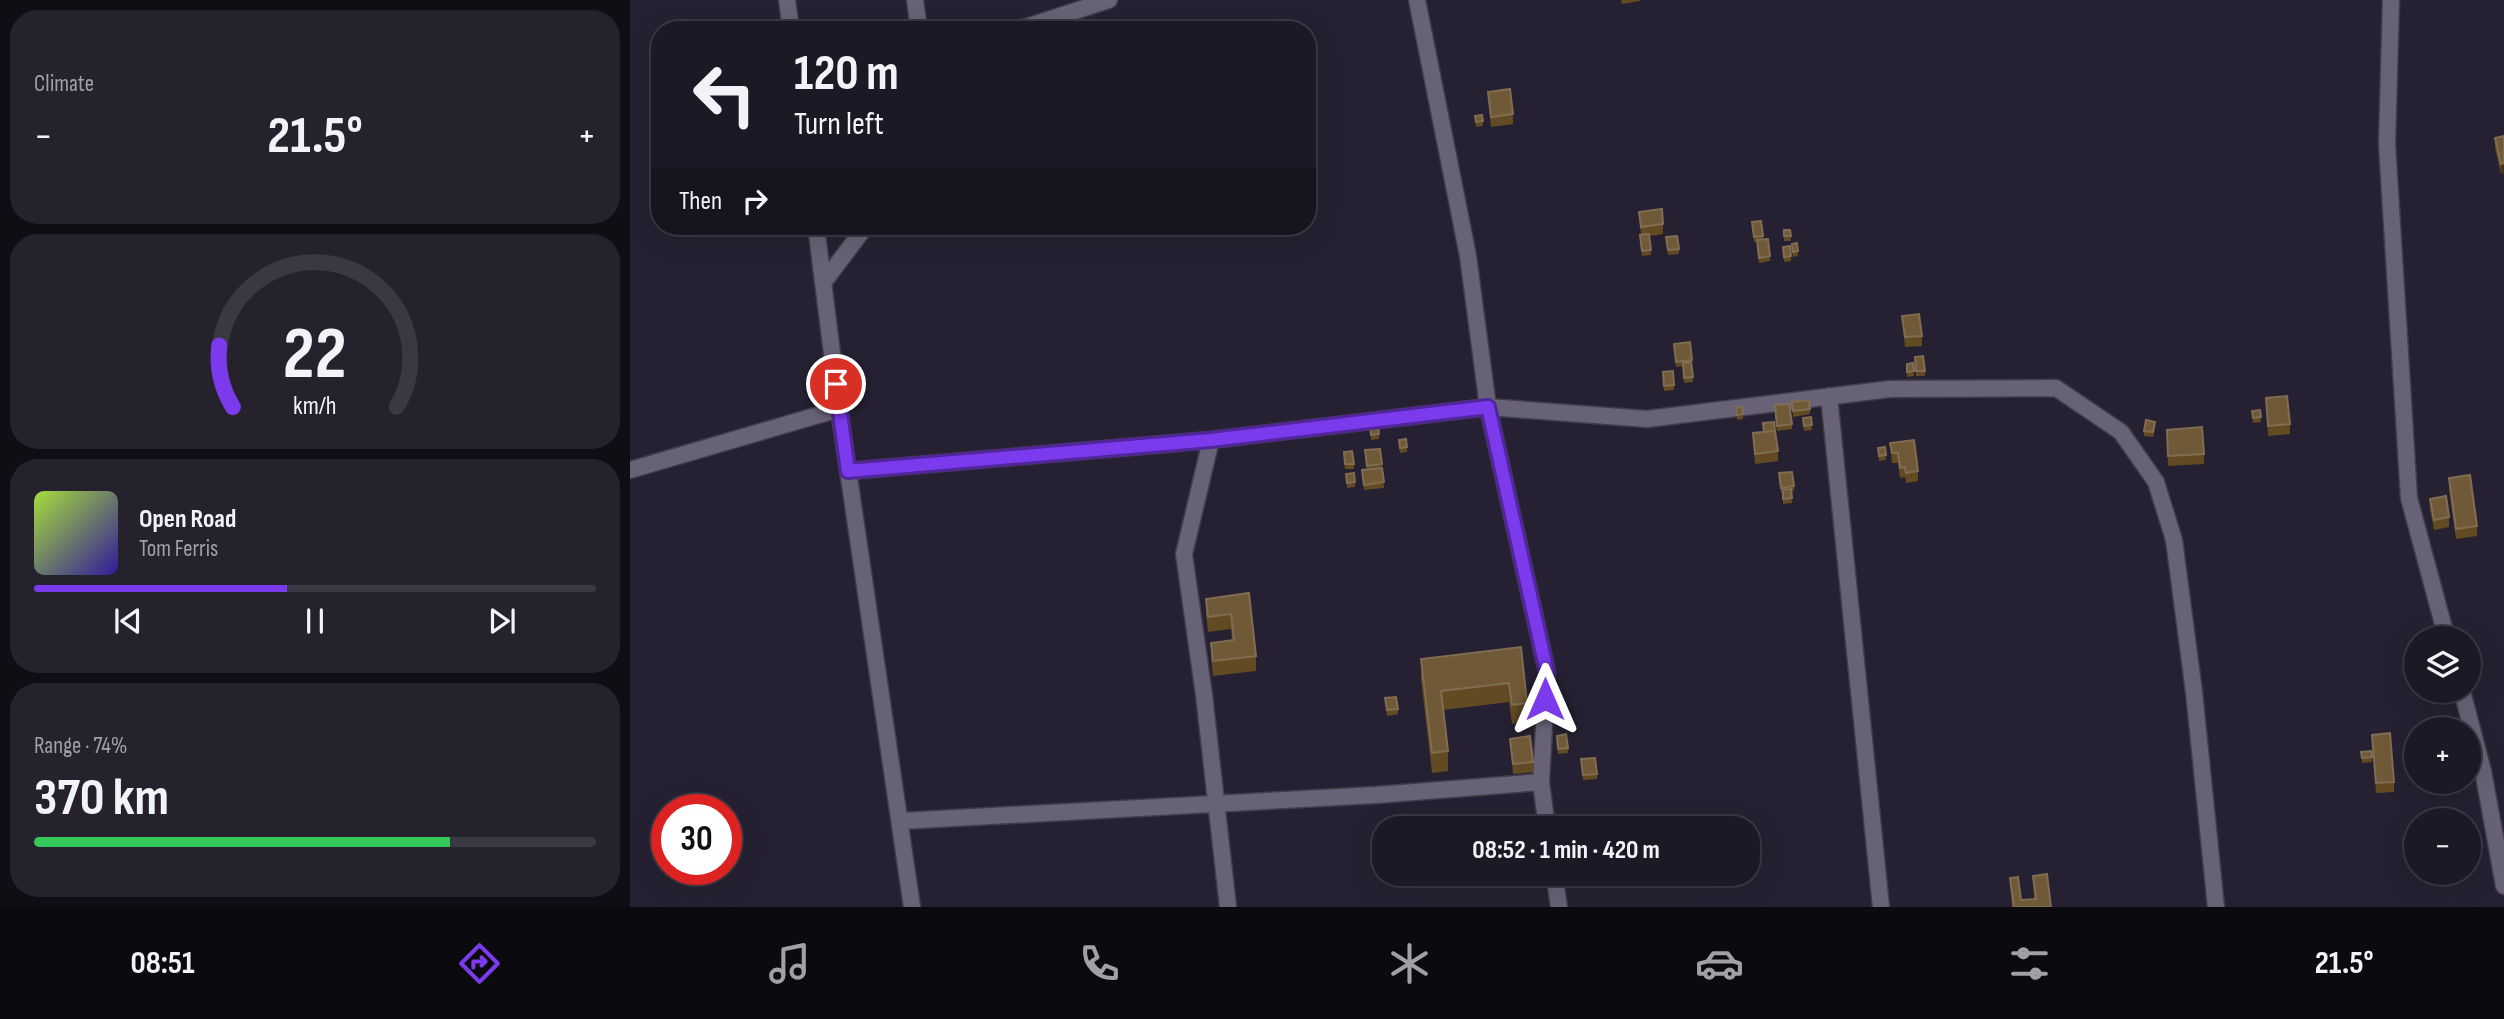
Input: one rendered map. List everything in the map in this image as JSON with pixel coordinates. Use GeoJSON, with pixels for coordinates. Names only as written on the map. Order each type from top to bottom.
{"type":"FeatureCollection","features":[{"type":"Feature","properties":{"kind":"street"},"geometry":{"type":"LineString","coordinates":[[787,0],[790,21]]}},
{"type":"Feature","properties":{"kind":"street"},"geometry":{"type":"LineString","coordinates":[[915,0],[918,21]]}},
{"type":"Feature","properties":{"kind":"street"},"geometry":{"type":"LineString","coordinates":[[1045,21],[1109,0]]}},
{"type":"Feature","properties":{"kind":"street"},"geometry":{"type":"LineString","coordinates":[[1417,0],[1468,256],[1488,407],[1547,672],[1541,782],[1545,816]]}},
{"type":"Feature","properties":{"kind":"street"},"geometry":{"type":"LineString","coordinates":[[2391,0],[2387,144],[2409,498],[2443,626]]}},
{"type":"Feature","properties":{"kind":"street"},"geometry":{"type":"LineString","coordinates":[[817,235],[839,410],[912,907]]}},
{"type":"Feature","properties":{"kind":"street"},"geometry":{"type":"LineString","coordinates":[[823,284],[859,235]]}},
{"type":"Feature","properties":{"kind":"street"},"geometry":{"type":"LineString","coordinates":[[848,471],[1211,440],[1488,407],[1647,419],[1890,389],[2056,387],[2121,432],[2156,482],[2174,540],[2194,692],[2216,907]]}},
{"type":"Feature","properties":{"kind":"street"},"geometry":{"type":"LineString","coordinates":[[1829,396],[1881,907]]}},
{"type":"Feature","properties":{"kind":"street"},"geometry":{"type":"LineString","coordinates":[[630,470],[839,410]]}},
{"type":"Feature","properties":{"kind":"street"},"geometry":{"type":"LineString","coordinates":[[1211,440],[1184,554],[1204,695],[1228,907]]}},
{"type":"Feature","properties":{"kind":"street"},"geometry":{"type":"LineString","coordinates":[[2465,703],[2483,771],[2504,886]]}},
{"type":"Feature","properties":{"kind":"street"},"geometry":{"type":"LineString","coordinates":[[901,821],[1376,795],[1541,782]]}},
{"type":"Feature","properties":{"kind":"street"},"geometry":{"type":"LineString","coordinates":[[1556,886],[1559,907]]}},
{"type":"Feature","properties":{"kind":"building"},"geometry":{"type":"Polygon","coordinates":[[[1510,89],[1513,114],[1491,117],[1488,92],[1510,89]]]}},
{"type":"Feature","properties":{"kind":"building"},"geometry":{"type":"Polygon","coordinates":[[[1482,115],[1483,121],[1476,122],[1475,116],[1482,115]]]}},
{"type":"Feature","properties":{"kind":"building"},"geometry":{"type":"Polygon","coordinates":[[[2504,136],[2504,163],[2501,164],[2495,138],[2504,136]]]}},
{"type":"Feature","properties":{"kind":"building"},"geometry":{"type":"Polygon","coordinates":[[[1662,209],[1663,224],[1641,227],[1639,212],[1662,209]]]}},
{"type":"Feature","properties":{"kind":"building"},"geometry":{"type":"Polygon","coordinates":[[[1761,221],[1763,236],[1754,237],[1752,222],[1761,221]]]}},
{"type":"Feature","properties":{"kind":"building"},"geometry":{"type":"Polygon","coordinates":[[[1784,230],[1790,230],[1791,236],[1784,236],[1784,230]]]}},
{"type":"Feature","properties":{"kind":"building"},"geometry":{"type":"Polygon","coordinates":[[[1649,234],[1651,250],[1642,251],[1640,235],[1649,234]]]}},
{"type":"Feature","properties":{"kind":"building"},"geometry":{"type":"Polygon","coordinates":[[[1677,236],[1679,249],[1668,250],[1666,237],[1677,236]]]}},
{"type":"Feature","properties":{"kind":"building"},"geometry":{"type":"Polygon","coordinates":[[[1768,239],[1770,256],[1759,258],[1757,240],[1768,239]]]}},
{"type":"Feature","properties":{"kind":"building"},"geometry":{"type":"Polygon","coordinates":[[[1797,243],[1798,251],[1793,252],[1792,244],[1797,243]]]}},
{"type":"Feature","properties":{"kind":"building"},"geometry":{"type":"Polygon","coordinates":[[[1790,246],[1791,256],[1784,257],[1783,247],[1790,246]]]}},
{"type":"Feature","properties":{"kind":"building"},"geometry":{"type":"Polygon","coordinates":[[[1919,314],[1922,336],[1905,337],[1902,316],[1919,314]]]}},
{"type":"Feature","properties":{"kind":"building"},"geometry":{"type":"Polygon","coordinates":[[[1690,342],[1692,360],[1676,362],[1674,344],[1690,342]]]}},
{"type":"Feature","properties":{"kind":"building"},"geometry":{"type":"Polygon","coordinates":[[[1923,356],[1925,371],[1916,371],[1915,357],[1923,356]]]}},
{"type":"Feature","properties":{"kind":"building"},"geometry":{"type":"Polygon","coordinates":[[[1691,362],[1693,377],[1684,378],[1683,363],[1691,362]]]}},
{"type":"Feature","properties":{"kind":"building"},"geometry":{"type":"Polygon","coordinates":[[[1913,363],[1914,371],[1907,372],[1907,364],[1913,363]]]}},
{"type":"Feature","properties":{"kind":"building"},"geometry":{"type":"Polygon","coordinates":[[[1673,371],[1674,385],[1664,386],[1663,372],[1673,371]]]}},
{"type":"Feature","properties":{"kind":"building"},"geometry":{"type":"Polygon","coordinates":[[[2287,396],[2290,424],[2268,426],[2266,398],[2287,396]]]}},
{"type":"Feature","properties":{"kind":"building"},"geometry":{"type":"Polygon","coordinates":[[[1809,400],[1810,409],[1793,411],[1792,402],[1809,400]]]}},
{"type":"Feature","properties":{"kind":"building"},"geometry":{"type":"Polygon","coordinates":[[[1789,404],[1792,424],[1777,426],[1775,405],[1789,404]]]}},
{"type":"Feature","properties":{"kind":"building"},"geometry":{"type":"Polygon","coordinates":[[[1736,407],[1742,407],[1743,414],[1737,415],[1736,407]]]}},
{"type":"Feature","properties":{"kind":"building"},"geometry":{"type":"Polygon","coordinates":[[[2260,410],[2261,417],[2253,418],[2252,411],[2260,410]]]}},
{"type":"Feature","properties":{"kind":"building"},"geometry":{"type":"Polygon","coordinates":[[[1811,417],[1812,425],[1804,426],[1803,418],[1811,417]]]}},
{"type":"Feature","properties":{"kind":"building"},"geometry":{"type":"Polygon","coordinates":[[[2146,420],[2155,422],[2153,432],[2144,431],[2146,420]]]}},
{"type":"Feature","properties":{"kind":"building"},"geometry":{"type":"Polygon","coordinates":[[[1774,422],[1775,431],[1764,432],[1763,423],[1774,422]]]}},
{"type":"Feature","properties":{"kind":"building"},"geometry":{"type":"Polygon","coordinates":[[[1378,425],[1379,434],[1371,435],[1370,426],[1378,425]]]}},
{"type":"Feature","properties":{"kind":"building"},"geometry":{"type":"Polygon","coordinates":[[[2202,427],[2204,454],[2168,456],[2167,430],[2202,427]]]}},
{"type":"Feature","properties":{"kind":"building"},"geometry":{"type":"Polygon","coordinates":[[[1775,431],[1778,451],[1755,454],[1753,433],[1775,431]]]}},
{"type":"Feature","properties":{"kind":"building"},"geometry":{"type":"Polygon","coordinates":[[[1406,439],[1407,447],[1400,448],[1399,440],[1406,439]]]}},
{"type":"Feature","properties":{"kind":"building"},"geometry":{"type":"Polygon","coordinates":[[[1914,440],[1918,471],[1906,473],[1905,467],[1900,468],[1898,453],[1892,453],[1890,443],[1914,440]]]}},
{"type":"Feature","properties":{"kind":"building"},"geometry":{"type":"Polygon","coordinates":[[[1885,447],[1886,455],[1879,456],[1878,448],[1885,447]]]}},
{"type":"Feature","properties":{"kind":"building"},"geometry":{"type":"Polygon","coordinates":[[[1380,449],[1382,464],[1367,466],[1365,450],[1380,449]]]}},
{"type":"Feature","properties":{"kind":"building"},"geometry":{"type":"Polygon","coordinates":[[[1352,451],[1354,464],[1345,464],[1344,452],[1352,451]]]}},
{"type":"Feature","properties":{"kind":"building"},"geometry":{"type":"Polygon","coordinates":[[[1382,468],[1384,482],[1364,485],[1362,470],[1382,468]]]}},
{"type":"Feature","properties":{"kind":"building"},"geometry":{"type":"Polygon","coordinates":[[[1792,472],[1794,486],[1781,488],[1779,473],[1792,472]]]}},
{"type":"Feature","properties":{"kind":"building"},"geometry":{"type":"Polygon","coordinates":[[[1354,473],[1355,482],[1347,483],[1346,474],[1354,473]]]}},
{"type":"Feature","properties":{"kind":"building"},"geometry":{"type":"Polygon","coordinates":[[[2470,475],[2477,526],[2456,529],[2449,478],[2470,475]]]}},
{"type":"Feature","properties":{"kind":"building"},"geometry":{"type":"Polygon","coordinates":[[[1791,489],[1792,498],[1783,499],[1783,490],[1791,489]]]}},
{"type":"Feature","properties":{"kind":"building"},"geometry":{"type":"Polygon","coordinates":[[[2446,496],[2449,517],[2434,520],[2430,499],[2446,496]]]}},
{"type":"Feature","properties":{"kind":"building"},"geometry":{"type":"Polygon","coordinates":[[[1249,593],[1256,656],[1213,661],[1211,643],[1234,640],[1231,614],[1208,617],[1206,599],[1249,593]]]}},
{"type":"Feature","properties":{"kind":"building"},"geometry":{"type":"Polygon","coordinates":[[[1521,647],[1527,703],[1512,705],[1509,683],[1441,691],[1448,751],[1432,753],[1421,659],[1521,647]]]}},
{"type":"Feature","properties":{"kind":"building"},"geometry":{"type":"Polygon","coordinates":[[[1396,697],[1398,709],[1387,710],[1385,698],[1396,697]]]}},
{"type":"Feature","properties":{"kind":"building"},"geometry":{"type":"Polygon","coordinates":[[[2390,733],[2394,782],[2376,783],[2372,735],[2390,733]]]}},
{"type":"Feature","properties":{"kind":"building"},"geometry":{"type":"Polygon","coordinates":[[[1566,734],[1568,748],[1558,749],[1557,736],[1566,734]]]}},
{"type":"Feature","properties":{"kind":"building"},"geometry":{"type":"Polygon","coordinates":[[[1530,736],[1533,762],[1513,764],[1510,739],[1530,736]]]}},
{"type":"Feature","properties":{"kind":"building"},"geometry":{"type":"Polygon","coordinates":[[[2371,751],[2372,757],[2362,758],[2361,752],[2371,751]]]}},
{"type":"Feature","properties":{"kind":"building"},"geometry":{"type":"Polygon","coordinates":[[[1595,758],[1597,774],[1583,775],[1581,759],[1595,758]]]}},
{"type":"Feature","properties":{"kind":"building"},"geometry":{"type":"Polygon","coordinates":[[[2047,874],[2051,907],[2014,907],[2010,878],[2018,877],[2021,900],[2036,899],[2033,876],[2047,874]]]}},
{"type":"Feature","properties":{"kind":"route"},"geometry":{"type":"LineString","coordinates":[[836,384],[848,471],[1211,440],[1488,407],[1547,672],[1545,699]]}}]}
